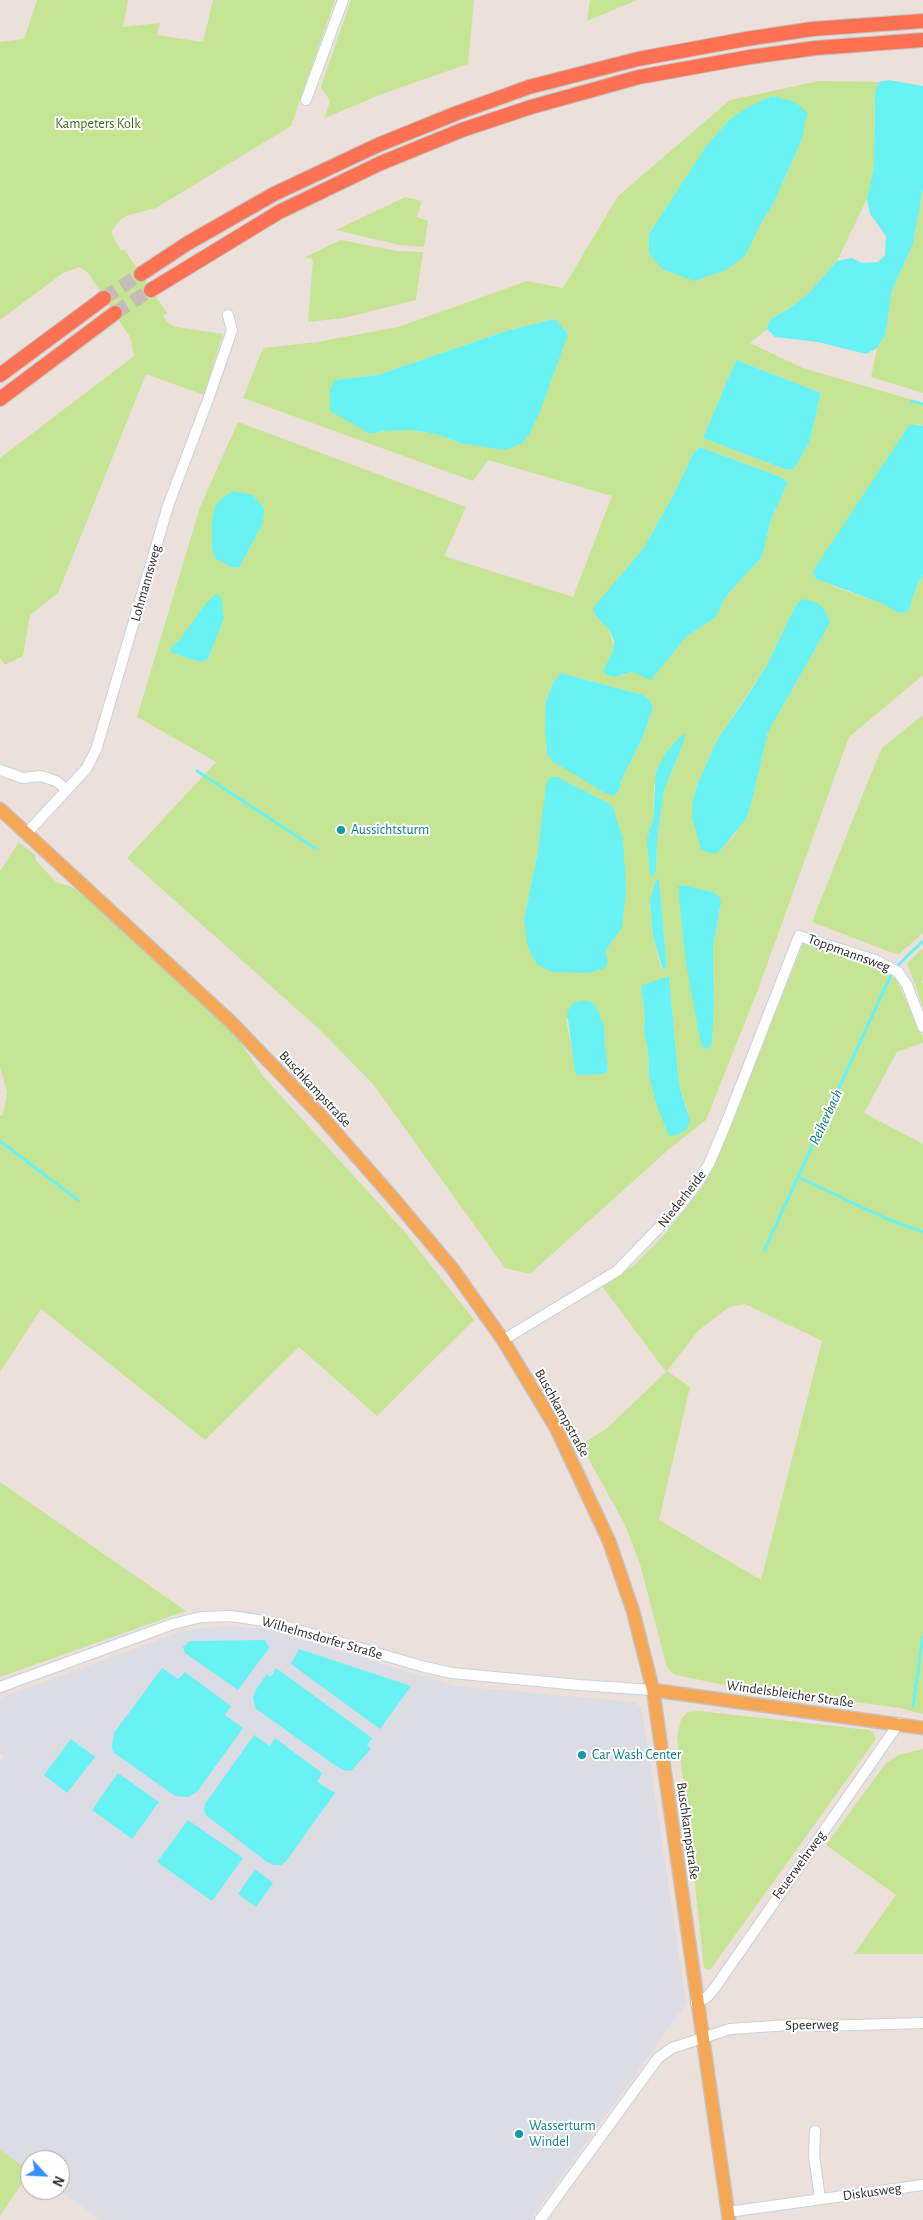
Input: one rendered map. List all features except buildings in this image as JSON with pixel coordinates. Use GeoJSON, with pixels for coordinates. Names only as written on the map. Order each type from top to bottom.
{"type":"FeatureCollection","features":[{"type":"Feature","properties":{"kind":"highway"},"geometry":{"type":"LineString","coordinates":[[140,274],[188,243],[274,194],[378,145],[457,113],[529,87],[638,59],[746,39],[812,29],[923,21]]}},
{"type":"Feature","properties":{"kind":"highway"},"geometry":{"type":"LineString","coordinates":[[151,290],[279,212],[381,163],[462,130],[531,107],[639,77],[750,57],[816,48],[923,40]]}},
{"type":"Feature","properties":{"kind":"highway"},"geometry":{"type":"LineString","coordinates":[[0,375],[104,298]]}},
{"type":"Feature","properties":{"kind":"highway"},"geometry":{"type":"LineString","coordinates":[[0,399],[114,313]]}},
{"type":"Feature","properties":{"kind":"main road","name":"Buschkampstraße"},"geometry":{"type":"LineString","coordinates":[[0,809],[231,1022],[323,1118],[446,1261],[503,1340],[556,1428],[610,1541],[630,1603],[653,1690],[696,2003],[729,2216]]}},
{"type":"Feature","properties":{"kind":"main road","name":"Windelsbleicher Straße"},"geometry":{"type":"LineString","coordinates":[[653,1690],[899,1723],[923,1728]]}},
{"type":"Feature","properties":{"kind":"street"},"geometry":{"type":"LineString","coordinates":[[306,100],[343,0]]}},
{"type":"Feature","properties":{"kind":"street","name":"Lohmannsweg"},"geometry":{"type":"LineString","coordinates":[[27,833],[86,769],[96,750],[168,506],[210,396],[232,330],[228,315]]}},
{"type":"Feature","properties":{"kind":"street"},"geometry":{"type":"LineString","coordinates":[[0,770],[23,778],[42,776],[56,781],[66,790]]}},
{"type":"Feature","properties":{"kind":"street","name":"Niederheide"},"geometry":{"type":"LineString","coordinates":[[503,1340],[617,1271],[680,1206],[698,1182],[709,1164],[725,1126],[799,936]]}},
{"type":"Feature","properties":{"kind":"street","name":"Toppmannsweg"},"geometry":{"type":"LineString","coordinates":[[799,936],[888,965],[898,972],[907,985],[923,1027]]}},
{"type":"Feature","properties":{"kind":"street","name":"Wilhelmsdorfer Straße"},"geometry":{"type":"LineString","coordinates":[[0,1688],[173,1624],[201,1618],[231,1616],[271,1622],[421,1666],[452,1673],[551,1683],[653,1690]]}},
{"type":"Feature","properties":{"kind":"street","name":"Feuerwehrweg"},"geometry":{"type":"LineString","coordinates":[[696,2003],[714,1989],[755,1932],[762,1917],[899,1723]]}},
{"type":"Feature","properties":{"kind":"street","name":"Speerweg"},"geometry":{"type":"LineString","coordinates":[[540,2220],[658,2058],[672,2048],[702,2037],[737,2028],[804,2024],[820,2026],[923,2023]]}},
{"type":"Feature","properties":{"kind":"street"},"geometry":{"type":"LineString","coordinates":[[815,2131],[814,2155],[820,2200]]}},
{"type":"Feature","properties":{"kind":"street","name":"Diskusweg"},"geometry":{"type":"LineString","coordinates":[[729,2216],[923,2185]]}},
{"type":"Feature","properties":{"kind":"shaded area"},"geometry":{"type":"Polygon","coordinates":[[[222,1626],[267,1629],[456,1686],[634,1702],[642,1708],[686,2004],[530,2220],[101,2220],[70,2198],[70,2150],[20,2150],[20,2164],[0,2150],[0,1762],[4,1756],[0,1753],[0,1698],[180,1632],[222,1626]]]}},
{"type":"Feature","properties":{"kind":"green space","name":"Kampeters Kolk"},"geometry":{"type":"Polygon","coordinates":[[[37,0],[128,0],[123,27],[160,23],[157,35],[203,42],[213,0],[335,0],[291,126],[156,208],[126,216],[120,220],[111,232],[121,251],[124,249],[167,313],[163,316],[167,322],[176,327],[223,334],[204,395],[146,374],[58,593],[30,615],[23,656],[5,665],[0,658],[0,458],[134,356],[130,337],[88,273],[80,267],[63,273],[0,320],[0,42],[24,39],[37,0]]]}},
{"type":"Feature","properties":{"kind":"green space"},"geometry":{"type":"Polygon","coordinates":[[[351,0],[474,0],[468,64],[382,94],[325,118],[330,101],[321,87],[351,0]]]}},
{"type":"Feature","properties":{"kind":"green space"},"geometry":{"type":"Polygon","coordinates":[[[590,0],[637,0],[587,21],[590,0]]]}},
{"type":"Feature","properties":{"kind":"green space"},"geometry":{"type":"Polygon","coordinates":[[[819,81],[879,82],[875,92],[874,167],[867,199],[837,261],[809,293],[790,308],[769,320],[767,329],[750,343],[803,368],[923,403],[923,426],[918,424],[832,586],[881,603],[899,613],[908,611],[917,585],[923,575],[923,675],[849,737],[759,987],[706,1120],[668,1150],[530,1274],[505,1268],[373,1084],[318,1028],[127,858],[216,762],[137,717],[200,507],[238,422],[466,507],[444,556],[573,597],[612,496],[488,460],[473,481],[243,398],[263,348],[317,342],[398,327],[527,281],[563,288],[618,196],[730,100],[819,81]],[[730,119],[707,146],[649,234],[759,227],[774,202],[802,139],[730,119]],[[555,319],[509,330],[377,375],[334,380],[370,434],[383,431],[410,430],[436,434],[460,443],[568,334],[555,319]],[[736,360],[703,438],[787,470],[794,469],[809,443],[821,393],[736,360]],[[700,447],[694,452],[674,494],[643,549],[594,608],[596,616],[610,631],[620,676],[632,672],[675,650],[686,637],[716,617],[726,596],[762,557],[771,519],[788,483],[783,478],[700,447]],[[253,496],[218,560],[231,567],[239,568],[262,525],[264,508],[253,496]],[[798,602],[767,665],[717,740],[697,785],[693,799],[718,853],[735,834],[752,800],[768,732],[830,623],[798,602]],[[224,618],[172,646],[193,660],[202,662],[208,659],[224,618]],[[561,673],[554,681],[546,701],[545,728],[547,754],[619,790],[621,781],[644,734],[653,708],[649,699],[643,695],[561,673]],[[683,744],[654,786],[653,820],[649,833],[650,867],[656,870],[657,840],[664,790],[683,744]],[[538,851],[524,919],[608,962],[605,951],[622,928],[538,851]],[[659,878],[655,882],[650,900],[653,936],[663,970],[666,967],[666,959],[659,878]],[[682,885],[712,1041],[714,1009],[713,948],[720,910],[713,892],[682,885]],[[669,976],[657,981],[642,994],[645,1015],[644,1033],[648,1051],[649,1077],[688,1112],[679,1085],[669,976]],[[566,1019],[572,1049],[608,1071],[604,1026],[566,1019]]]}},
{"type":"Feature","properties":{"kind":"green space"},"geometry":{"type":"Polygon","coordinates":[[[923,188],[923,393],[871,377],[877,348],[885,336],[892,290],[913,244],[923,188]]]}},
{"type":"Feature","properties":{"kind":"green space"},"geometry":{"type":"Polygon","coordinates":[[[405,197],[422,201],[417,217],[428,221],[424,247],[399,245],[336,230],[405,197]]]}},
{"type":"Feature","properties":{"kind":"green space"},"geometry":{"type":"Polygon","coordinates":[[[341,240],[397,251],[423,252],[416,300],[344,318],[308,322],[313,260],[305,257],[341,240]]]}},
{"type":"Feature","properties":{"kind":"green space"},"geometry":{"type":"Polygon","coordinates":[[[923,715],[923,933],[898,955],[812,922],[879,754],[883,747],[923,715]]]}},
{"type":"Feature","properties":{"kind":"green space"},"geometry":{"type":"Polygon","coordinates":[[[19,842],[35,855],[36,861],[56,882],[72,887],[97,906],[224,1023],[237,1037],[262,1075],[403,1230],[474,1320],[377,1416],[299,1347],[205,1440],[41,1309],[0,1372],[0,1116],[3,1115],[7,1092],[0,1067],[0,871],[19,842]]]}},
{"type":"Feature","properties":{"kind":"green space"},"geometry":{"type":"Polygon","coordinates":[[[808,943],[869,965],[896,979],[923,1038],[923,1043],[897,1052],[864,1113],[923,1144],[923,1714],[900,1708],[719,1684],[676,1675],[670,1671],[666,1664],[640,1564],[625,1525],[581,1445],[606,1429],[666,1372],[602,1286],[635,1265],[664,1235],[703,1186],[714,1166],[803,944],[808,943]],[[745,1304],[729,1307],[698,1331],[667,1371],[690,1387],[659,1520],[761,1580],[822,1341],[745,1304]]]}},
{"type":"Feature","properties":{"kind":"green space"},"geometry":{"type":"Polygon","coordinates":[[[923,948],[923,979],[921,982],[923,983],[923,1007],[907,963],[923,948]]]}},
{"type":"Feature","properties":{"kind":"green space"},"geometry":{"type":"Polygon","coordinates":[[[0,1482],[186,1611],[0,1677],[0,1482]]]}},
{"type":"Feature","properties":{"kind":"green space"},"geometry":{"type":"Polygon","coordinates":[[[699,1711],[869,1730],[873,1732],[876,1739],[710,1970],[704,1968],[685,1791],[677,1738],[681,1719],[688,1712],[699,1711]]]}},
{"type":"Feature","properties":{"kind":"green space"},"geometry":{"type":"Polygon","coordinates":[[[923,1749],[923,1954],[854,1954],[896,1895],[826,1845],[886,1763],[899,1755],[923,1749]]]}},
{"type":"Feature","properties":{"kind":"green space"},"geometry":{"type":"Polygon","coordinates":[[[0,2150],[20,2164],[20,2186],[0,2216],[0,2150]]]}},
{"type":"Feature","properties":{"kind":"water"},"geometry":{"type":"Polygon","coordinates":[[[889,80],[923,86],[923,188],[913,244],[892,290],[885,336],[877,348],[866,354],[818,342],[775,337],[767,329],[769,320],[790,308],[809,293],[837,261],[852,258],[862,263],[878,262],[885,255],[886,236],[870,214],[867,199],[874,167],[875,91],[879,82],[889,80]]]}},
{"type":"Feature","properties":{"kind":"water"},"geometry":{"type":"Polygon","coordinates":[[[772,96],[795,102],[807,112],[802,139],[774,202],[745,256],[726,270],[694,281],[662,269],[649,253],[649,234],[707,145],[730,119],[750,106],[772,96]]]}},
{"type":"Feature","properties":{"kind":"water"},"geometry":{"type":"Polygon","coordinates":[[[555,319],[568,334],[541,409],[530,433],[521,444],[504,450],[460,443],[436,434],[410,430],[383,431],[370,434],[330,411],[330,390],[334,380],[377,375],[509,330],[555,319]]]}},
{"type":"Feature","properties":{"kind":"water"},"geometry":{"type":"Polygon","coordinates":[[[736,360],[821,393],[809,443],[794,469],[787,470],[703,438],[736,360]]]}},
{"type":"Feature","properties":{"kind":"water"},"geometry":{"type":"Polygon","coordinates":[[[910,424],[923,426],[923,575],[917,585],[908,612],[899,613],[881,603],[816,579],[813,571],[910,424]]]}},
{"type":"Feature","properties":{"kind":"water"},"geometry":{"type":"Polygon","coordinates":[[[700,447],[783,478],[788,483],[771,519],[762,557],[726,596],[716,617],[686,637],[651,680],[632,672],[614,677],[607,675],[603,671],[613,651],[614,641],[610,631],[596,616],[593,608],[643,549],[674,494],[694,452],[700,447]]]}},
{"type":"Feature","properties":{"kind":"water"},"geometry":{"type":"Polygon","coordinates":[[[233,491],[253,495],[264,508],[262,525],[239,568],[231,567],[214,557],[212,547],[212,520],[215,506],[221,499],[233,491]]]}},
{"type":"Feature","properties":{"kind":"water"},"geometry":{"type":"Polygon","coordinates":[[[216,594],[221,597],[224,618],[208,659],[202,662],[170,652],[172,646],[179,641],[206,603],[216,594]]]}},
{"type":"Feature","properties":{"kind":"water"},"geometry":{"type":"Polygon","coordinates":[[[804,599],[819,604],[825,610],[830,623],[768,732],[746,819],[718,853],[710,853],[701,849],[692,817],[693,799],[697,785],[717,740],[767,665],[798,602],[804,599]]]}},
{"type":"Feature","properties":{"kind":"water"},"geometry":{"type":"Polygon","coordinates":[[[561,673],[643,695],[649,699],[653,708],[644,734],[621,781],[619,790],[614,796],[605,793],[552,761],[547,754],[545,728],[546,701],[554,681],[561,673]]]}},
{"type":"Feature","properties":{"kind":"water"},"geometry":{"type":"Polygon","coordinates":[[[683,734],[685,735],[683,744],[664,790],[657,840],[656,870],[653,877],[650,874],[647,839],[653,820],[656,772],[666,752],[683,734]]]}},
{"type":"Feature","properties":{"kind":"water"},"geometry":{"type":"Polygon","coordinates":[[[550,777],[557,777],[612,805],[623,840],[626,890],[622,928],[605,951],[608,962],[605,968],[588,973],[551,972],[537,964],[528,948],[524,919],[538,851],[546,785],[550,777]]]}},
{"type":"Feature","properties":{"kind":"water"},"geometry":{"type":"Polygon","coordinates":[[[659,878],[666,959],[666,967],[663,970],[653,936],[650,900],[655,882],[659,878]]]}},
{"type":"Feature","properties":{"kind":"water"},"geometry":{"type":"Polygon","coordinates":[[[682,885],[713,892],[719,896],[721,902],[713,948],[714,1009],[712,1041],[710,1047],[705,1049],[701,1045],[686,963],[678,887],[682,885]]]}},
{"type":"Feature","properties":{"kind":"water"},"geometry":{"type":"Polygon","coordinates":[[[669,976],[679,1085],[690,1121],[686,1130],[669,1136],[658,1109],[649,1077],[648,1051],[644,1033],[645,1015],[642,985],[669,976]]]}},
{"type":"Feature","properties":{"kind":"water"},"geometry":{"type":"Polygon","coordinates":[[[589,1001],[596,1006],[604,1026],[608,1071],[604,1074],[578,1075],[575,1072],[567,1012],[573,1003],[589,1001]]]}},
{"type":"Feature","properties":{"kind":"water"},"geometry":{"type":"Polygon","coordinates":[[[265,1640],[269,1648],[238,1690],[185,1653],[183,1647],[190,1641],[265,1640]]]}},
{"type":"Feature","properties":{"kind":"water"},"geometry":{"type":"Polygon","coordinates":[[[299,1649],[411,1686],[380,1729],[291,1664],[299,1649]]]}},
{"type":"Feature","properties":{"kind":"water"},"geometry":{"type":"Polygon","coordinates":[[[162,1668],[178,1679],[185,1672],[231,1706],[225,1715],[243,1728],[197,1792],[188,1797],[175,1796],[113,1752],[114,1733],[162,1668]]]}},
{"type":"Feature","properties":{"kind":"water"},"geometry":{"type":"Polygon","coordinates":[[[276,1668],[372,1738],[367,1745],[371,1749],[351,1771],[343,1770],[336,1766],[255,1708],[253,1697],[257,1688],[267,1674],[271,1677],[276,1668]]]}},
{"type":"Feature","properties":{"kind":"water"},"geometry":{"type":"Polygon","coordinates":[[[254,1735],[270,1746],[275,1738],[322,1773],[317,1782],[335,1793],[286,1861],[281,1865],[267,1862],[207,1816],[204,1810],[205,1804],[254,1735]]]}},
{"type":"Feature","properties":{"kind":"water"},"geometry":{"type":"Polygon","coordinates":[[[71,1739],[95,1757],[67,1793],[44,1775],[71,1739]]]}},
{"type":"Feature","properties":{"kind":"water"},"geometry":{"type":"Polygon","coordinates":[[[118,1773],[159,1802],[132,1839],[92,1810],[118,1773]]]}},
{"type":"Feature","properties":{"kind":"water"},"geometry":{"type":"Polygon","coordinates":[[[188,1820],[243,1858],[212,1901],[157,1862],[188,1820]]]}},
{"type":"Feature","properties":{"kind":"water"},"geometry":{"type":"Polygon","coordinates":[[[255,1869],[273,1883],[256,1907],[238,1894],[255,1869]]]}},
{"type":"Feature","properties":{"kind":"waterway"},"geometry":{"type":"LineString","coordinates":[[912,401],[923,404]]}},
{"type":"Feature","properties":{"kind":"waterway"},"geometry":{"type":"LineString","coordinates":[[197,771],[315,848]]}},
{"type":"Feature","properties":{"kind":"waterway","name":"Reiherbach"},"geometry":{"type":"LineString","coordinates":[[923,941],[900,963],[890,977],[798,1177],[887,1219],[923,1232]]}},
{"type":"Feature","properties":{"kind":"waterway"},"geometry":{"type":"LineString","coordinates":[[0,1141],[78,1200]]}},
{"type":"Feature","properties":{"kind":"waterway"},"geometry":{"type":"LineString","coordinates":[[764,1251],[798,1177]]}},
{"type":"Feature","properties":{"kind":"waterway","name":"Reiherbach"},"geometry":{"type":"LineString","coordinates":[[913,1706],[923,1637]]}},
{"type":"Feature","properties":{"kind":"tunnel"},"geometry":{"type":"LineString","coordinates":[[104,298],[141,274]]}},
{"type":"Feature","properties":{"kind":"tunnel"},"geometry":{"type":"LineString","coordinates":[[115,313],[151,290]]}},
{"type":"Feature","properties":{"kind":"place","name":"Aussichtsturm"},"geometry":{"type":"Point","coordinates":[341,830]}},
{"type":"Feature","properties":{"kind":"place","name":"Car Wash Center"},"geometry":{"type":"Point","coordinates":[582,1755]}},
{"type":"Feature","properties":{"kind":"place","name":"Wasserturm Windel"},"geometry":{"type":"Point","coordinates":[519,2134]}}]}
